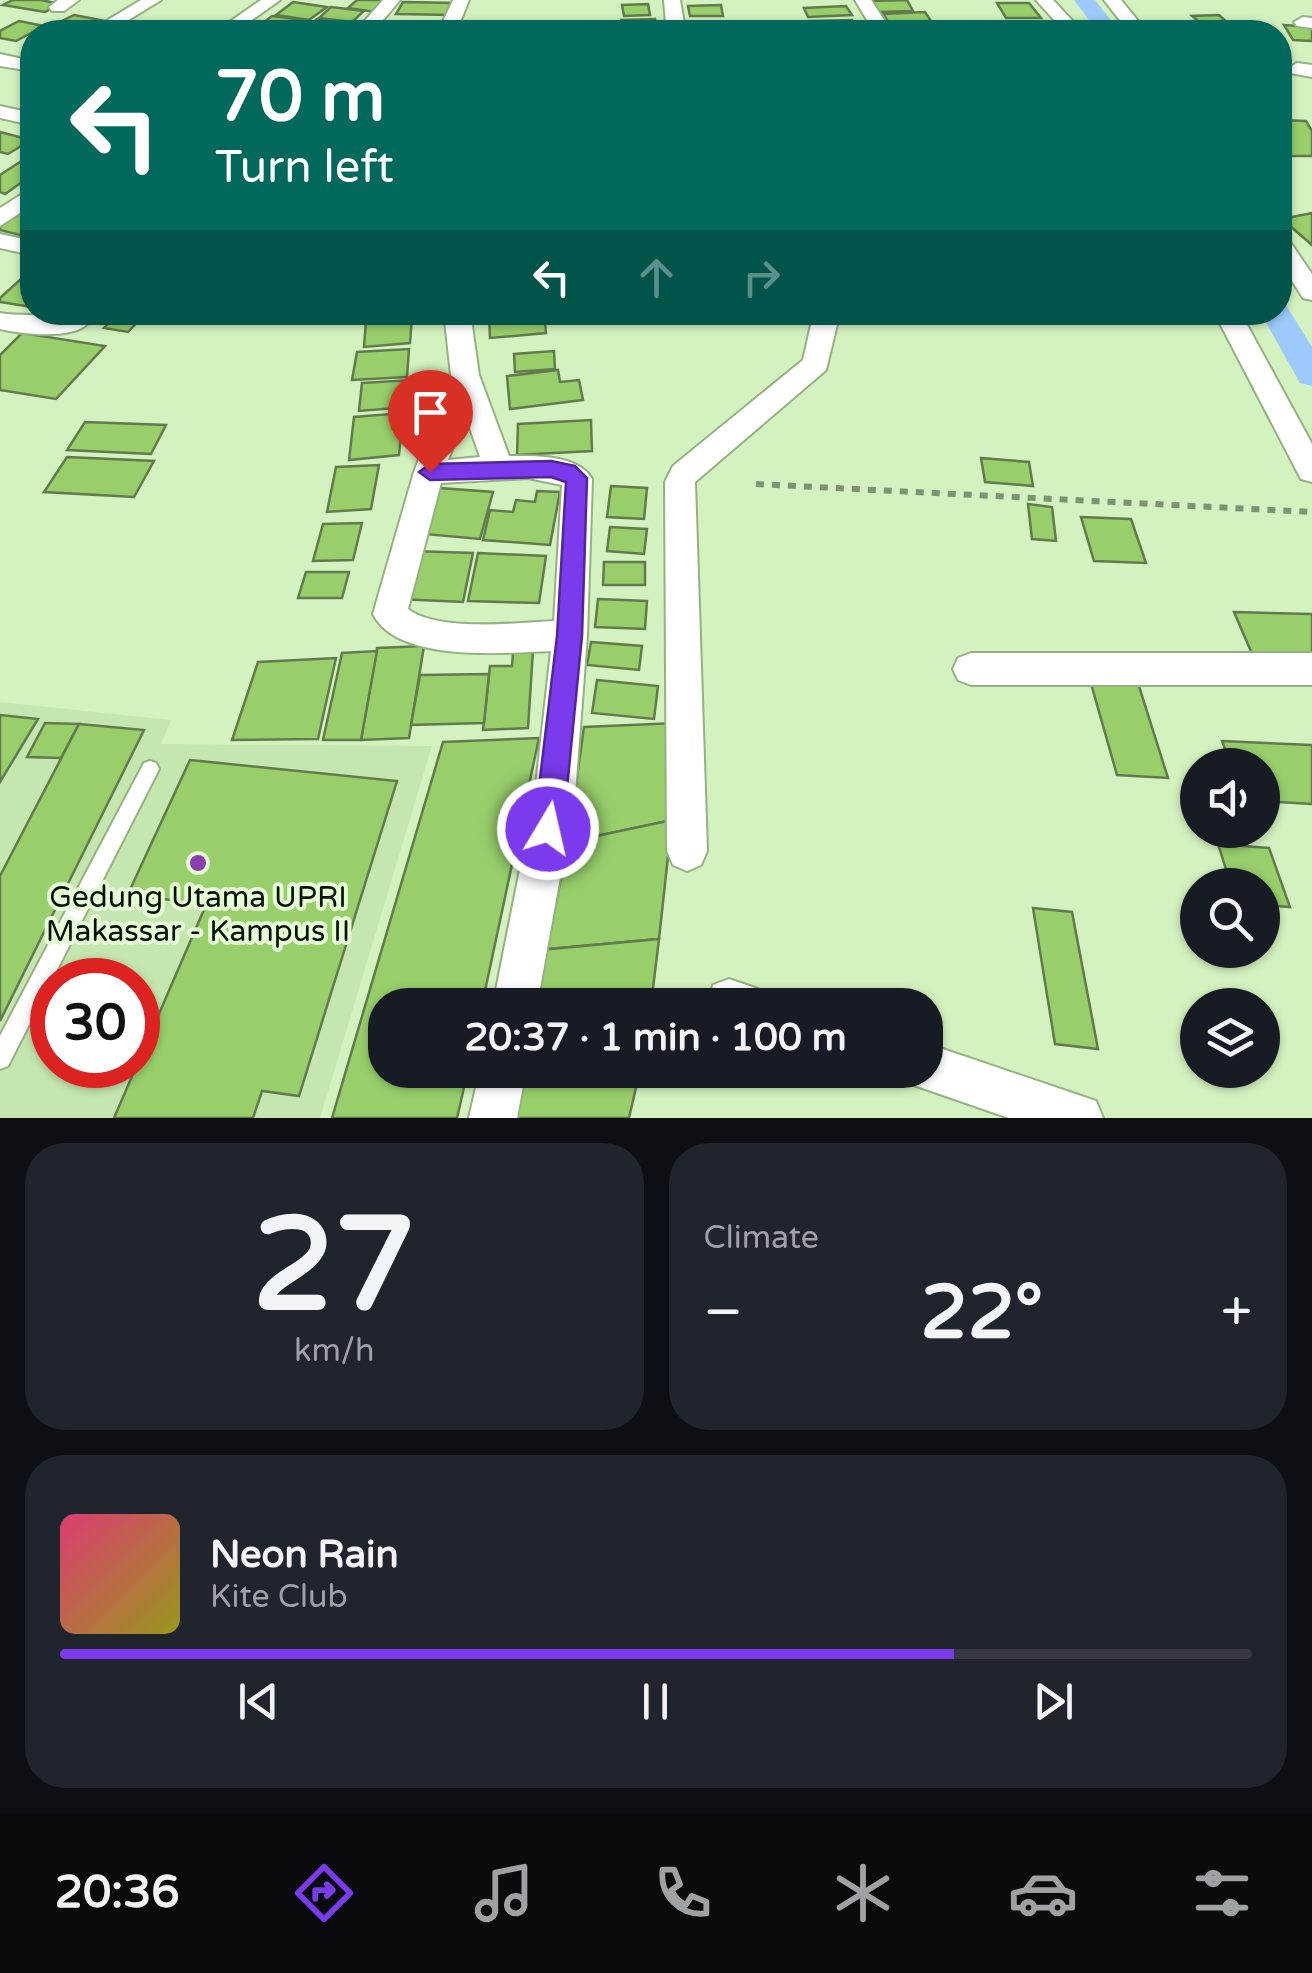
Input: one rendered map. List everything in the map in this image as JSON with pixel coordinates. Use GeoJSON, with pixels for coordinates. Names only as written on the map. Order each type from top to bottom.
{"type":"FeatureCollection","features":[{"type":"Feature","properties":{"kind":"street"},"geometry":{"type":"LineString","coordinates":[[119,20],[153,0]]}},
{"type":"Feature","properties":{"kind":"street"},"geometry":{"type":"LineString","coordinates":[[242,20],[272,0]]}},
{"type":"Feature","properties":{"kind":"street"},"geometry":{"type":"LineString","coordinates":[[374,20],[392,0]]}},
{"type":"Feature","properties":{"kind":"street"},"geometry":{"type":"LineString","coordinates":[[1044,0],[1063,20]]}},
{"type":"Feature","properties":{"kind":"street"},"geometry":{"type":"LineString","coordinates":[[1112,0],[1128,20]]}},
{"type":"Feature","properties":{"kind":"street"},"geometry":{"type":"LineString","coordinates":[[1292,262],[1312,292]]}},
{"type":"Feature","properties":{"kind":"street"},"geometry":{"type":"LineString","coordinates":[[0,348],[11,324]]}},
{"type":"Feature","properties":{"kind":"street"},"geometry":{"type":"LineString","coordinates":[[459,325],[465,375],[499,469]]}},
{"type":"Feature","properties":{"kind":"street"},"geometry":{"type":"LineString","coordinates":[[687,851],[680,482],[684,474],[816,364],[824,325]]}},
{"type":"Feature","properties":{"kind":"street"},"geometry":{"type":"LineString","coordinates":[[1234,325],[1312,471]]}},
{"type":"Feature","properties":{"kind":"street"},"geometry":{"type":"LineString","coordinates":[[465,375],[430,472],[391,604],[394,620],[406,628],[434,635],[570,636]]}},
{"type":"Feature","properties":{"kind":"street"},"geometry":{"type":"LineString","coordinates":[[430,472],[558,470],[577,478],[570,636],[555,794],[518,988]]}},
{"type":"Feature","properties":{"kind":"street"},"geometry":{"type":"LineString","coordinates":[[970,669],[1312,668]]}},
{"type":"Feature","properties":{"kind":"street"},"geometry":{"type":"LineString","coordinates":[[943,1072],[1079,1118]]}},
{"type":"Feature","properties":{"kind":"street"},"geometry":{"type":"LineString","coordinates":[[493,1118],[499,1088]]}},
{"type":"Feature","properties":{"kind":"lane"},"geometry":{"type":"LineString","coordinates":[[0,1058],[150,768]]}},
{"type":"Feature","properties":{"kind":"path"},"geometry":{"type":"LineString","coordinates":[[756,484],[1312,512]]}},
{"type":"Feature","properties":{"kind":"shaded area","name":"Gedung Utama UPRI Makassar - Kampus II"},"geometry":{"type":"Polygon","coordinates":[[[0,702],[171,720],[161,744],[432,746],[320,1118],[0,1118],[0,702]]]}},
{"type":"Feature","properties":{"kind":"building"},"geometry":{"type":"Polygon","coordinates":[[[13,0],[60,4],[45,12],[3,5],[13,0]]]}},
{"type":"Feature","properties":{"kind":"building"},"geometry":{"type":"Polygon","coordinates":[[[357,0],[387,0],[375,12],[348,8],[357,0]]]}},
{"type":"Feature","properties":{"kind":"building"},"geometry":{"type":"Polygon","coordinates":[[[907,0],[913,11],[877,12],[872,1],[907,0]]]}},
{"type":"Feature","properties":{"kind":"building"},"geometry":{"type":"Polygon","coordinates":[[[293,2],[327,7],[309,20],[276,15],[293,2]]]}},
{"type":"Feature","properties":{"kind":"building"},"geometry":{"type":"Polygon","coordinates":[[[403,2],[458,3],[453,15],[396,14],[403,2]]]}},
{"type":"Feature","properties":{"kind":"building"},"geometry":{"type":"Polygon","coordinates":[[[997,3],[1029,3],[1041,18],[1006,18],[997,3]]]}},
{"type":"Feature","properties":{"kind":"building"},"geometry":{"type":"Polygon","coordinates":[[[648,4],[650,15],[624,16],[622,5],[648,4]]]}},
{"type":"Feature","properties":{"kind":"building"},"geometry":{"type":"Polygon","coordinates":[[[721,5],[723,16],[690,16],[688,6],[721,5]]]}},
{"type":"Feature","properties":{"kind":"building"},"geometry":{"type":"Polygon","coordinates":[[[846,6],[852,15],[808,17],[804,8],[846,6]]]}},
{"type":"Feature","properties":{"kind":"building"},"geometry":{"type":"Polygon","coordinates":[[[331,7],[364,11],[354,20],[319,18],[331,7]]]}},
{"type":"Feature","properties":{"kind":"building"},"geometry":{"type":"Polygon","coordinates":[[[925,12],[930,20],[887,20],[883,14],[925,12]]]}},
{"type":"Feature","properties":{"kind":"building"},"geometry":{"type":"Polygon","coordinates":[[[74,15],[100,20],[64,20],[74,15]]]}},
{"type":"Feature","properties":{"kind":"building"},"geometry":{"type":"Polygon","coordinates":[[[1219,15],[1224,20],[1197,20],[1192,16],[1219,15]]]}},
{"type":"Feature","properties":{"kind":"building"},"geometry":{"type":"Polygon","coordinates":[[[272,16],[304,20],[267,20],[272,16]]]}},
{"type":"Feature","properties":{"kind":"building"},"geometry":{"type":"Polygon","coordinates":[[[20,21],[20,39],[16,41],[0,38],[0,31],[20,21]]]}},
{"type":"Feature","properties":{"kind":"building"},"geometry":{"type":"Polygon","coordinates":[[[1292,26],[1312,27],[1312,41],[1293,40],[1292,26]]]}},
{"type":"Feature","properties":{"kind":"building"},"geometry":{"type":"Polygon","coordinates":[[[1292,120],[1306,121],[1312,131],[1312,156],[1292,156],[1292,120]]]}},
{"type":"Feature","properties":{"kind":"building"},"geometry":{"type":"Polygon","coordinates":[[[0,132],[20,137],[20,147],[8,154],[0,152],[0,132]]]}},
{"type":"Feature","properties":{"kind":"building"},"geometry":{"type":"Polygon","coordinates":[[[20,162],[20,183],[5,194],[0,192],[0,175],[20,162]]]}},
{"type":"Feature","properties":{"kind":"building"},"geometry":{"type":"Polygon","coordinates":[[[20,212],[20,235],[0,230],[20,212]]]}},
{"type":"Feature","properties":{"kind":"building"},"geometry":{"type":"Polygon","coordinates":[[[1312,213],[1312,245],[1292,228],[1292,217],[1312,213]]]}},
{"type":"Feature","properties":{"kind":"building"},"geometry":{"type":"Polygon","coordinates":[[[20,280],[20,305],[0,302],[20,280]]]}},
{"type":"Feature","properties":{"kind":"building"},"geometry":{"type":"Polygon","coordinates":[[[107,325],[135,325],[128,332],[104,328],[107,325]]]}},
{"type":"Feature","properties":{"kind":"building"},"geometry":{"type":"Polygon","coordinates":[[[366,325],[411,325],[410,343],[364,347],[366,325]]]}},
{"type":"Feature","properties":{"kind":"building"},"geometry":{"type":"Polygon","coordinates":[[[489,325],[545,325],[546,333],[490,338],[489,325]]]}},
{"type":"Feature","properties":{"kind":"building"},"geometry":{"type":"Polygon","coordinates":[[[22,333],[105,346],[56,399],[0,390],[0,355],[22,333]]]}},
{"type":"Feature","properties":{"kind":"building"},"geometry":{"type":"Polygon","coordinates":[[[409,349],[407,377],[352,380],[357,352],[409,349]]]}},
{"type":"Feature","properties":{"kind":"building"},"geometry":{"type":"Polygon","coordinates":[[[554,351],[555,369],[515,372],[514,354],[554,351]]]}},
{"type":"Feature","properties":{"kind":"building"},"geometry":{"type":"Polygon","coordinates":[[[558,370],[560,382],[579,380],[583,400],[510,409],[507,376],[558,370]]]}},
{"type":"Feature","properties":{"kind":"building"},"geometry":{"type":"Polygon","coordinates":[[[412,380],[409,407],[359,411],[362,383],[412,380]]]}},
{"type":"Feature","properties":{"kind":"building"},"geometry":{"type":"Polygon","coordinates":[[[403,413],[399,455],[349,460],[354,417],[403,413]]]}},
{"type":"Feature","properties":{"kind":"building"},"geometry":{"type":"Polygon","coordinates":[[[591,420],[592,451],[517,455],[518,424],[591,420]]]}},
{"type":"Feature","properties":{"kind":"building"},"geometry":{"type":"Polygon","coordinates":[[[85,422],[166,425],[151,454],[67,450],[85,422]]]}},
{"type":"Feature","properties":{"kind":"building"},"geometry":{"type":"Polygon","coordinates":[[[67,457],[154,461],[134,497],[44,492],[67,457]]]}},
{"type":"Feature","properties":{"kind":"building"},"geometry":{"type":"Polygon","coordinates":[[[981,458],[1029,462],[1033,486],[985,482],[981,458]]]}},
{"type":"Feature","properties":{"kind":"building"},"geometry":{"type":"Polygon","coordinates":[[[379,465],[371,509],[327,512],[336,467],[379,465]]]}},
{"type":"Feature","properties":{"kind":"building"},"geometry":{"type":"Polygon","coordinates":[[[611,486],[647,488],[644,519],[607,517],[611,486]]]}},
{"type":"Feature","properties":{"kind":"building"},"geometry":{"type":"Polygon","coordinates":[[[440,488],[493,492],[480,539],[424,534],[440,488]]]}},
{"type":"Feature","properties":{"kind":"building"},"geometry":{"type":"Polygon","coordinates":[[[537,491],[560,492],[550,545],[483,540],[490,510],[513,512],[516,500],[535,502],[537,491]]]}},
{"type":"Feature","properties":{"kind":"building"},"geometry":{"type":"Polygon","coordinates":[[[1028,504],[1052,507],[1056,541],[1032,539],[1028,504]]]}},
{"type":"Feature","properties":{"kind":"building"},"geometry":{"type":"Polygon","coordinates":[[[1081,517],[1131,519],[1146,563],[1094,561],[1081,517]]]}},
{"type":"Feature","properties":{"kind":"building"},"geometry":{"type":"Polygon","coordinates":[[[362,523],[353,560],[313,561],[323,524],[362,523]]]}},
{"type":"Feature","properties":{"kind":"building"},"geometry":{"type":"Polygon","coordinates":[[[610,527],[647,529],[644,554],[607,551],[610,527]]]}},
{"type":"Feature","properties":{"kind":"building"},"geometry":{"type":"Polygon","coordinates":[[[412,551],[473,553],[463,602],[399,599],[412,551]]]}},
{"type":"Feature","properties":{"kind":"building"},"geometry":{"type":"Polygon","coordinates":[[[478,553],[546,556],[539,603],[468,601],[478,553]]]}},
{"type":"Feature","properties":{"kind":"building"},"geometry":{"type":"Polygon","coordinates":[[[604,562],[645,562],[645,585],[603,585],[604,562]]]}},
{"type":"Feature","properties":{"kind":"building"},"geometry":{"type":"Polygon","coordinates":[[[306,572],[349,572],[342,598],[298,598],[306,572]]]}},
{"type":"Feature","properties":{"kind":"building"},"geometry":{"type":"Polygon","coordinates":[[[598,599],[647,601],[645,629],[595,627],[598,599]]]}},
{"type":"Feature","properties":{"kind":"building"},"geometry":{"type":"Polygon","coordinates":[[[1234,612],[1312,614],[1312,664],[1256,663],[1234,612]]]}},
{"type":"Feature","properties":{"kind":"building"},"geometry":{"type":"Polygon","coordinates":[[[591,642],[642,646],[639,670],[587,665],[591,642]]]}},
{"type":"Feature","properties":{"kind":"building"},"geometry":{"type":"Polygon","coordinates":[[[424,646],[409,738],[361,740],[377,648],[424,646]]]}},
{"type":"Feature","properties":{"kind":"building"},"geometry":{"type":"Polygon","coordinates":[[[533,650],[528,728],[483,730],[490,666],[512,666],[513,652],[533,650]]]}},
{"type":"Feature","properties":{"kind":"building"},"geometry":{"type":"Polygon","coordinates":[[[377,651],[361,740],[323,740],[342,653],[377,651]]]}},
{"type":"Feature","properties":{"kind":"building"},"geometry":{"type":"Polygon","coordinates":[[[336,658],[318,739],[232,740],[258,662],[336,658]]]}},
{"type":"Feature","properties":{"kind":"building"},"geometry":{"type":"Polygon","coordinates":[[[489,674],[484,723],[411,725],[420,675],[489,674]]]}},
{"type":"Feature","properties":{"kind":"building"},"geometry":{"type":"Polygon","coordinates":[[[597,680],[658,686],[654,719],[592,713],[597,680]]]}},
{"type":"Feature","properties":{"kind":"building"},"geometry":{"type":"Polygon","coordinates":[[[1090,680],[1138,683],[1168,778],[1117,775],[1090,680]]]}},
{"type":"Feature","properties":{"kind":"building"},"geometry":{"type":"Polygon","coordinates":[[[0,715],[38,719],[0,782],[0,715]]]}},
{"type":"Feature","properties":{"kind":"building"},"geometry":{"type":"Polygon","coordinates":[[[45,723],[79,724],[61,758],[27,757],[45,723]]]}},
{"type":"Feature","properties":{"kind":"building"},"geometry":{"type":"Polygon","coordinates":[[[676,723],[672,820],[568,842],[584,727],[676,723]]]}},
{"type":"Feature","properties":{"kind":"building"},"geometry":{"type":"Polygon","coordinates":[[[79,724],[144,730],[0,1021],[0,876],[79,724]]]}},
{"type":"Feature","properties":{"kind":"building"},"geometry":{"type":"Polygon","coordinates":[[[539,738],[486,988],[370,988],[443,742],[539,738]]]}},
{"type":"Feature","properties":{"kind":"building"},"geometry":{"type":"Polygon","coordinates":[[[1222,741],[1312,745],[1312,804],[1280,802],[1280,748],[1225,748],[1222,741]]]}},
{"type":"Feature","properties":{"kind":"building"},"geometry":{"type":"Polygon","coordinates":[[[190,760],[397,781],[299,1096],[262,1091],[253,1118],[114,1118],[127,1088],[160,1088],[160,1012],[206,905],[128,894],[190,760]]]}},
{"type":"Feature","properties":{"kind":"building"},"geometry":{"type":"Polygon","coordinates":[[[672,820],[659,939],[547,949],[568,842],[672,820]]]}},
{"type":"Feature","properties":{"kind":"building"},"geometry":{"type":"Polygon","coordinates":[[[1219,848],[1269,848],[1276,868],[1226,868],[1219,848]]]}},
{"type":"Feature","properties":{"kind":"building"},"geometry":{"type":"Polygon","coordinates":[[[1280,879],[1290,907],[1280,906],[1280,879]]]}},
{"type":"Feature","properties":{"kind":"building"},"geometry":{"type":"Polygon","coordinates":[[[1033,908],[1072,912],[1098,1049],[1055,1044],[1033,908]]]}},
{"type":"Feature","properties":{"kind":"building"},"geometry":{"type":"Polygon","coordinates":[[[659,939],[653,988],[534,988],[540,950],[659,939]]]}},
{"type":"Feature","properties":{"kind":"building"},"geometry":{"type":"Polygon","coordinates":[[[368,996],[368,1088],[464,1088],[457,1118],[332,1118],[368,996]]]}},
{"type":"Feature","properties":{"kind":"building"},"geometry":{"type":"Polygon","coordinates":[[[518,1088],[636,1088],[629,1118],[512,1118],[518,1088]]]}},
{"type":"Feature","properties":{"kind":"waterway"},"geometry":{"type":"LineString","coordinates":[[1084,0],[1100,20]]}},
{"type":"Feature","properties":{"kind":"waterway"},"geometry":{"type":"LineString","coordinates":[[1283,325],[1312,375]]}},
{"type":"Feature","properties":{"kind":"place","name":"Gedung Utama UPRI Makassar - Kampus II"},"geometry":{"type":"Point","coordinates":[198,863]}},
{"type":"Feature","properties":{"kind":"route"},"geometry":{"type":"LineString","coordinates":[[430,472],[551,469],[577,478],[570,636],[548,829]]}}]}
